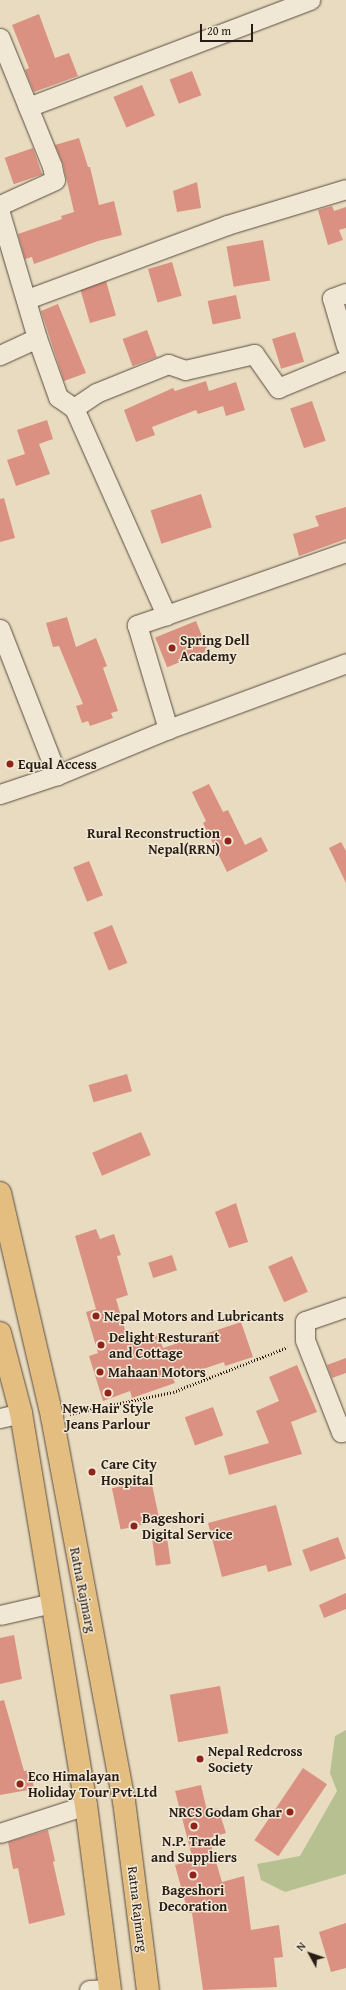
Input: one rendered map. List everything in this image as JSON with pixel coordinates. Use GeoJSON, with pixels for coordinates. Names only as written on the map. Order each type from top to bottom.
{"type":"FeatureCollection","features":[{"type":"Feature","properties":{"kind":"highway","name":"Ratna Rajmarg"},"geometry":{"type":"LineString","coordinates":[[0,1193],[52,1417],[124,1801],[148,1990]]}},
{"type":"Feature","properties":{"kind":"highway"},"geometry":{"type":"LineString","coordinates":[[0,1333],[21,1413],[86,1804],[103,1990]]}},
{"type":"Feature","properties":{"kind":"street"},"geometry":{"type":"LineString","coordinates":[[28,107],[310,0]]}},
{"type":"Feature","properties":{"kind":"street"},"geometry":{"type":"LineString","coordinates":[[0,38],[52,166],[55,180],[0,206]]}},
{"type":"Feature","properties":{"kind":"street"},"geometry":{"type":"LineString","coordinates":[[27,299],[227,225],[346,189]]}},
{"type":"Feature","properties":{"kind":"street"},"geometry":{"type":"LineString","coordinates":[[0,213],[27,299],[37,338],[58,397],[74,408],[166,615]]}},
{"type":"Feature","properties":{"kind":"street"},"geometry":{"type":"LineString","coordinates":[[346,294],[332,298],[346,346]]}},
{"type":"Feature","properties":{"kind":"street"},"geometry":{"type":"LineString","coordinates":[[0,354],[37,338]]}},
{"type":"Feature","properties":{"kind":"street"},"geometry":{"type":"LineString","coordinates":[[74,408],[96,393],[168,364],[185,370],[254,354],[278,388],[346,360]]}},
{"type":"Feature","properties":{"kind":"street"},"geometry":{"type":"LineString","coordinates":[[168,729],[137,625],[345,556]]}},
{"type":"Feature","properties":{"kind":"street"},"geometry":{"type":"LineString","coordinates":[[0,629],[57,775]]}},
{"type":"Feature","properties":{"kind":"street"},"geometry":{"type":"LineString","coordinates":[[0,794],[57,775],[168,729],[346,663]]}},
{"type":"Feature","properties":{"kind":"street"},"geometry":{"type":"LineString","coordinates":[[346,1307],[305,1321],[305,1340],[341,1432],[346,1431]]}},
{"type":"Feature","properties":{"kind":"street"},"geometry":{"type":"LineString","coordinates":[[0,1418],[21,1413]]}},
{"type":"Feature","properties":{"kind":"street"},"geometry":{"type":"LineString","coordinates":[[0,1615],[52,1603]]}},
{"type":"Feature","properties":{"kind":"street"},"geometry":{"type":"LineString","coordinates":[[0,1833],[86,1804]]}},
{"type":"Feature","properties":{"kind":"path"},"geometry":{"type":"LineString","coordinates":[[52,1417],[173,1392],[305,1340]]}},
{"type":"Feature","properties":{"kind":"green space"},"geometry":{"type":"Polygon","coordinates":[[[346,1730],[346,1874],[285,1892],[261,1880],[257,1864],[300,1856],[337,1791],[330,1773],[335,1736],[346,1730]]]}},
{"type":"Feature","properties":{"kind":"building"},"geometry":{"type":"Polygon","coordinates":[[[39,14],[55,58],[69,53],[78,76],[34,92],[25,70],[29,68],[12,25],[39,14]]]}},
{"type":"Feature","properties":{"kind":"building"},"geometry":{"type":"Polygon","coordinates":[[[192,71],[201,95],[179,104],[170,80],[192,71]]]}},
{"type":"Feature","properties":{"kind":"building"},"geometry":{"type":"Polygon","coordinates":[[[142,85],[155,115],[126,127],[113,97],[142,85]]]}},
{"type":"Feature","properties":{"kind":"building"},"geometry":{"type":"Polygon","coordinates":[[[79,138],[88,167],[90,167],[99,205],[114,201],[122,235],[98,241],[34,264],[32,257],[25,259],[18,234],[62,219],[61,216],[74,212],[63,164],[55,145],[79,138]]]}},
{"type":"Feature","properties":{"kind":"building"},"geometry":{"type":"Polygon","coordinates":[[[33,148],[42,174],[14,184],[5,158],[33,148]]]}},
{"type":"Feature","properties":{"kind":"building"},"geometry":{"type":"Polygon","coordinates":[[[197,182],[201,208],[177,212],[173,191],[197,182]]]}},
{"type":"Feature","properties":{"kind":"building"},"geometry":{"type":"Polygon","coordinates":[[[332,206],[334,211],[346,207],[346,228],[339,230],[343,240],[328,245],[318,210],[332,206]]]}},
{"type":"Feature","properties":{"kind":"building"},"geometry":{"type":"Polygon","coordinates":[[[263,240],[270,280],[234,287],[227,246],[263,240]]]}},
{"type":"Feature","properties":{"kind":"building"},"geometry":{"type":"Polygon","coordinates":[[[172,262],[182,296],[158,303],[148,269],[172,262]]]}},
{"type":"Feature","properties":{"kind":"building"},"geometry":{"type":"Polygon","coordinates":[[[106,281],[116,316],[90,323],[80,288],[106,281]]]}},
{"type":"Feature","properties":{"kind":"building"},"geometry":{"type":"Polygon","coordinates":[[[236,295],[241,318],[213,325],[208,301],[236,295]]]}},
{"type":"Feature","properties":{"kind":"building"},"geometry":{"type":"Polygon","coordinates":[[[58,304],[86,373],[64,381],[41,311],[58,304]]]}},
{"type":"Feature","properties":{"kind":"building"},"geometry":{"type":"Polygon","coordinates":[[[147,330],[157,357],[132,366],[123,339],[147,330]]]}},
{"type":"Feature","properties":{"kind":"building"},"geometry":{"type":"Polygon","coordinates":[[[295,332],[304,362],[281,369],[272,339],[295,332]]]}},
{"type":"Feature","properties":{"kind":"building"},"geometry":{"type":"Polygon","coordinates":[[[206,381],[209,391],[236,382],[245,410],[226,416],[223,406],[198,414],[196,410],[152,427],[155,435],[136,442],[124,410],[173,388],[175,391],[206,381]]]}},
{"type":"Feature","properties":{"kind":"building"},"geometry":{"type":"Polygon","coordinates":[[[312,401],[326,441],[304,448],[290,408],[312,401]]]}},
{"type":"Feature","properties":{"kind":"building"},"geometry":{"type":"Polygon","coordinates":[[[47,420],[53,439],[39,444],[50,474],[16,486],[7,460],[25,454],[17,430],[47,420]]]}},
{"type":"Feature","properties":{"kind":"building"},"geometry":{"type":"Polygon","coordinates":[[[201,494],[212,527],[161,544],[151,510],[201,494]]]}},
{"type":"Feature","properties":{"kind":"building"},"geometry":{"type":"Polygon","coordinates":[[[4,498],[15,538],[0,542],[0,499],[4,498]]]}},
{"type":"Feature","properties":{"kind":"building"},"geometry":{"type":"Polygon","coordinates":[[[346,507],[346,539],[299,556],[293,534],[319,526],[315,516],[346,507]]]}},
{"type":"Feature","properties":{"kind":"building"},"geometry":{"type":"Polygon","coordinates":[[[67,617],[76,647],[96,638],[107,666],[103,668],[118,711],[111,713],[113,718],[90,726],[88,721],[82,723],[76,706],[83,704],[59,646],[53,647],[46,623],[67,617]]]}},
{"type":"Feature","properties":{"kind":"building"},"geometry":{"type":"Polygon","coordinates":[[[196,621],[208,651],[167,667],[155,637],[196,621]]]}},
{"type":"Feature","properties":{"kind":"building","name":"Rural Reconstruction Nepal(RRN)"},"geometry":{"type":"Polygon","coordinates":[[[209,784],[223,812],[228,810],[245,845],[261,837],[268,851],[227,872],[203,823],[206,821],[192,792],[209,784]]]}},
{"type":"Feature","properties":{"kind":"building"},"geometry":{"type":"Polygon","coordinates":[[[341,842],[346,851],[346,883],[329,848],[341,842]]]}},
{"type":"Feature","properties":{"kind":"building"},"geometry":{"type":"Polygon","coordinates":[[[89,861],[103,895],[87,902],[73,867],[89,861]]]}},
{"type":"Feature","properties":{"kind":"building"},"geometry":{"type":"Polygon","coordinates":[[[112,925],[127,963],[109,971],[93,932],[112,925]]]}},
{"type":"Feature","properties":{"kind":"building"},"geometry":{"type":"Polygon","coordinates":[[[127,1074],[132,1091],[94,1102],[89,1085],[127,1074]]]}},
{"type":"Feature","properties":{"kind":"building"},"geometry":{"type":"Polygon","coordinates":[[[141,1132],[151,1155],[102,1176],[92,1153],[141,1132]]]}},
{"type":"Feature","properties":{"kind":"building"},"geometry":{"type":"Polygon","coordinates":[[[236,1203],[248,1242],[229,1248],[215,1212],[236,1203]]]}},
{"type":"Feature","properties":{"kind":"building"},"geometry":{"type":"Polygon","coordinates":[[[96,1229],[100,1239],[114,1234],[121,1255],[117,1256],[128,1295],[116,1299],[129,1343],[158,1334],[163,1348],[241,1322],[253,1357],[225,1366],[224,1362],[173,1379],[175,1383],[132,1398],[130,1391],[103,1401],[89,1356],[98,1353],[86,1312],[96,1309],[75,1236],[96,1229]]]}},
{"type":"Feature","properties":{"kind":"building"},"geometry":{"type":"Polygon","coordinates":[[[172,1255],[177,1270],[153,1278],[148,1263],[172,1255]]]}},
{"type":"Feature","properties":{"kind":"building"},"geometry":{"type":"Polygon","coordinates":[[[292,1256],[308,1292],[284,1302],[268,1267],[292,1256]]]}},
{"type":"Feature","properties":{"kind":"building"},"geometry":{"type":"Polygon","coordinates":[[[346,1358],[346,1373],[332,1378],[327,1365],[346,1358]]]}},
{"type":"Feature","properties":{"kind":"building"},"geometry":{"type":"Polygon","coordinates":[[[297,1365],[317,1412],[291,1422],[302,1454],[229,1475],[224,1456],[269,1443],[256,1411],[279,1401],[269,1377],[297,1365]]]}},
{"type":"Feature","properties":{"kind":"building"},"geometry":{"type":"Polygon","coordinates":[[[213,1407],[223,1435],[195,1445],[185,1417],[213,1407]]]}},
{"type":"Feature","properties":{"kind":"building"},"geometry":{"type":"Polygon","coordinates":[[[151,1480],[160,1521],[121,1529],[112,1488],[151,1480]]]}},
{"type":"Feature","properties":{"kind":"building"},"geometry":{"type":"Polygon","coordinates":[[[276,1505],[292,1565],[268,1572],[266,1565],[222,1577],[208,1523],[276,1505]]]}},
{"type":"Feature","properties":{"kind":"building"},"geometry":{"type":"Polygon","coordinates":[[[166,1530],[171,1564],[156,1566],[151,1532],[166,1530]]]}},
{"type":"Feature","properties":{"kind":"building"},"geometry":{"type":"Polygon","coordinates":[[[338,1537],[346,1559],[310,1572],[302,1550],[338,1537]]]}},
{"type":"Feature","properties":{"kind":"building"},"geometry":{"type":"Polygon","coordinates":[[[346,1593],[346,1609],[324,1618],[319,1605],[346,1593]]]}},
{"type":"Feature","properties":{"kind":"building"},"geometry":{"type":"Polygon","coordinates":[[[14,1635],[22,1679],[0,1684],[0,1638],[14,1635]]]}},
{"type":"Feature","properties":{"kind":"building"},"geometry":{"type":"Polygon","coordinates":[[[220,1686],[228,1733],[178,1742],[170,1695],[220,1686]]]}},
{"type":"Feature","properties":{"kind":"building"},"geometry":{"type":"Polygon","coordinates":[[[4,1700],[24,1771],[31,1770],[34,1789],[0,1795],[0,1701],[4,1700]]]}},
{"type":"Feature","properties":{"kind":"building","name":"NRCS Godam Ghar"},"geometry":{"type":"Polygon","coordinates":[[[303,1768],[327,1784],[278,1856],[254,1840],[303,1768]]]}},
{"type":"Feature","properties":{"kind":"building"},"geometry":{"type":"Polygon","coordinates":[[[201,1785],[207,1811],[218,1808],[226,1833],[209,1838],[222,1882],[244,1876],[251,1930],[279,1925],[283,1957],[274,1958],[277,1987],[203,1990],[192,1913],[188,1913],[175,1865],[193,1860],[175,1791],[201,1785]]]}},
{"type":"Feature","properties":{"kind":"building"},"geometry":{"type":"Polygon","coordinates":[[[48,1830],[55,1861],[53,1862],[65,1915],[29,1924],[18,1868],[13,1869],[8,1842],[48,1830]]]}},
{"type":"Feature","properties":{"kind":"building"},"geometry":{"type":"Polygon","coordinates":[[[346,1923],[346,1968],[331,1972],[319,1932],[346,1923]]]}},
{"type":"Feature","properties":{"kind":"place","name":"Spring Dell Academy"},"geometry":{"type":"Point","coordinates":[172,648]}},
{"type":"Feature","properties":{"kind":"place","name":"Equal Access"},"geometry":{"type":"Point","coordinates":[10,764]}},
{"type":"Feature","properties":{"kind":"place","name":"Rural Reconstruction Nepal(RRN)"},"geometry":{"type":"Point","coordinates":[228,841]}},
{"type":"Feature","properties":{"kind":"place","name":"Nepal Motors and Lubricants"},"geometry":{"type":"Point","coordinates":[96,1316]}},
{"type":"Feature","properties":{"kind":"place","name":"Delight Resturant and Cottage"},"geometry":{"type":"Point","coordinates":[101,1345]}},
{"type":"Feature","properties":{"kind":"place","name":"Mahaan Motors"},"geometry":{"type":"Point","coordinates":[100,1372]}},
{"type":"Feature","properties":{"kind":"place","name":"New Hair Style Jeans Parlour"},"geometry":{"type":"Point","coordinates":[108,1393]}},
{"type":"Feature","properties":{"kind":"place","name":"Care City Hospital"},"geometry":{"type":"Point","coordinates":[92,1472]}},
{"type":"Feature","properties":{"kind":"place","name":"Bageshori Digital Service"},"geometry":{"type":"Point","coordinates":[134,1526]}},
{"type":"Feature","properties":{"kind":"place","name":"Nepal Redcross Society"},"geometry":{"type":"Point","coordinates":[200,1759]}},
{"type":"Feature","properties":{"kind":"place","name":"Eco Himalayan Holiday Tour Pvt.Ltd"},"geometry":{"type":"Point","coordinates":[20,1784]}},
{"type":"Feature","properties":{"kind":"place","name":"NRCS Godam Ghar"},"geometry":{"type":"Point","coordinates":[290,1812]}},
{"type":"Feature","properties":{"kind":"place","name":"N.P. Trade and Suppliers"},"geometry":{"type":"Point","coordinates":[194,1826]}},
{"type":"Feature","properties":{"kind":"place","name":"Bageshori Decoration"},"geometry":{"type":"Point","coordinates":[193,1875]}}]}
